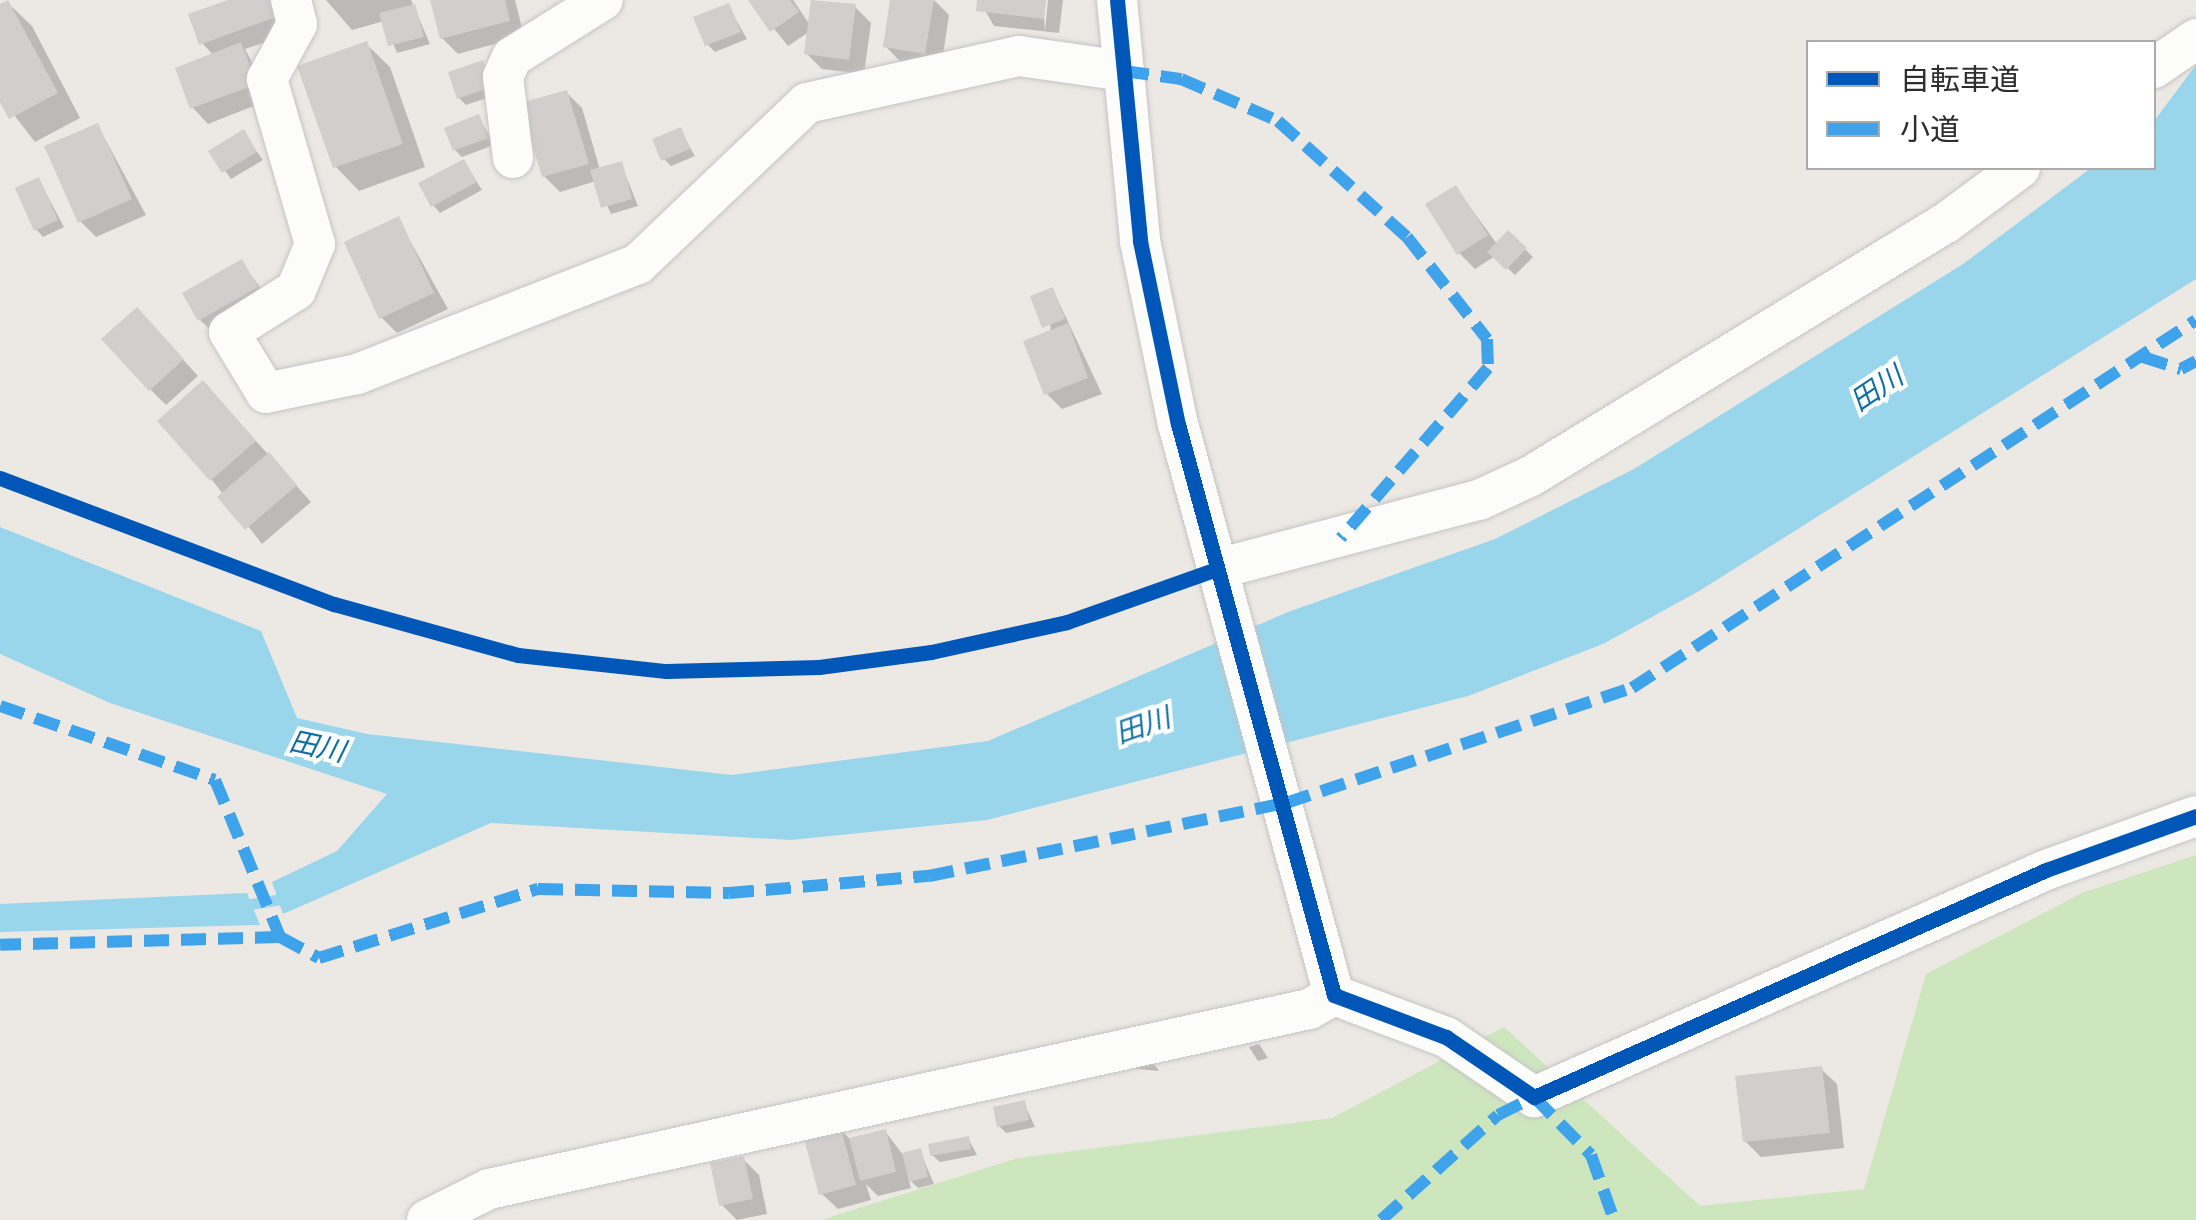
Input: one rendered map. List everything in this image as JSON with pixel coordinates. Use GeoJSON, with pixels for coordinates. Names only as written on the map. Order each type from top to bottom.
{"type":"FeatureCollection","features":[{"type":"Feature","properties":{"kind":"street"},"geometry":{"type":"LineString","coordinates":[[291,0],[297,24],[268,79],[315,244],[296,290],[230,332],[266,393],[356,374],[638,264],[807,103],[1019,56],[1124,71]]}},
{"type":"Feature","properties":{"kind":"street"},"geometry":{"type":"LineString","coordinates":[[513,158],[504,77],[512,57],[602,0]]}},
{"type":"Feature","properties":{"kind":"street"},"geometry":{"type":"LineString","coordinates":[[1117,0],[1140,241],[1219,575],[1286,803],[1334,995]]}},
{"type":"Feature","properties":{"kind":"street"},"geometry":{"type":"LineString","coordinates":[[2156,67],[2196,40]]}},
{"type":"Feature","properties":{"kind":"street"},"geometry":{"type":"LineString","coordinates":[[1219,575],[1478,500],[1531,476],[1946,223],[2017,170]]}},
{"type":"Feature","properties":{"kind":"street"},"geometry":{"type":"LineString","coordinates":[[1334,995],[1446,1037],[1534,1097],[2046,870],[2196,816]]}},
{"type":"Feature","properties":{"kind":"street"},"geometry":{"type":"LineString","coordinates":[[427,1220],[488,1189],[1309,1010],[1334,995]]}},
{"type":"Feature","properties":{"kind":"green space"},"geometry":{"type":"Polygon","coordinates":[[[2196,855],[2196,1220],[821,1220],[1018,1158],[1332,1118],[1504,1027],[1700,1206],[1864,1189],[1926,974],[2082,893],[2196,855]]]}},
{"type":"Feature","properties":{"kind":"water","name":"田川"},"geometry":{"type":"Polygon","coordinates":[[[2196,65],[2196,279],[1699,591],[1603,644],[1468,696],[987,820],[791,840],[491,823],[283,914],[272,882],[337,851],[387,794],[110,703],[0,654],[0,527],[261,631],[297,718],[367,734],[732,775],[988,741],[1288,612],[1495,539],[1634,469],[1963,264],[2088,170],[2156,170],[2156,118],[2196,65]]]}},
{"type":"Feature","properties":{"kind":"water"},"geometry":{"type":"Polygon","coordinates":[[[247,893],[260,925],[0,932],[0,904],[247,893]]]}},
{"type":"Feature","properties":{"kind":"building"},"geometry":{"type":"Polygon","coordinates":[[[8,0],[58,93],[9,119],[0,102],[0,4],[8,0]]]}},
{"type":"Feature","properties":{"kind":"building"},"geometry":{"type":"Polygon","coordinates":[[[228,0],[274,0],[279,16],[199,45],[188,14],[228,0]]]}},
{"type":"Feature","properties":{"kind":"building"},"geometry":{"type":"Polygon","coordinates":[[[430,0],[505,0],[510,21],[440,39],[430,0]]]}},
{"type":"Feature","properties":{"kind":"building"},"geometry":{"type":"Polygon","coordinates":[[[748,0],[790,0],[799,12],[770,32],[748,0]]]}},
{"type":"Feature","properties":{"kind":"building"},"geometry":{"type":"Polygon","coordinates":[[[811,0],[856,4],[849,60],[804,54],[811,0]]]}},
{"type":"Feature","properties":{"kind":"building"},"geometry":{"type":"Polygon","coordinates":[[[890,0],[934,0],[925,54],[883,47],[890,0]]]}},
{"type":"Feature","properties":{"kind":"building"},"geometry":{"type":"Polygon","coordinates":[[[977,0],[1046,0],[1044,19],[976,11],[977,0]]]}},
{"type":"Feature","properties":{"kind":"building"},"geometry":{"type":"Polygon","coordinates":[[[729,3],[741,32],[705,46],[693,17],[729,3]]]}},
{"type":"Feature","properties":{"kind":"building"},"geometry":{"type":"Polygon","coordinates":[[[415,4],[424,37],[388,46],[379,13],[415,4]]]}},
{"type":"Feature","properties":{"kind":"building"},"geometry":{"type":"Polygon","coordinates":[[[367,41],[403,144],[333,168],[297,66],[367,41]]]}},
{"type":"Feature","properties":{"kind":"building"},"geometry":{"type":"Polygon","coordinates":[[[241,42],[257,84],[190,109],[175,68],[241,42]]]}},
{"type":"Feature","properties":{"kind":"building"},"geometry":{"type":"Polygon","coordinates":[[[483,60],[492,87],[457,99],[448,72],[483,60]]]}},
{"type":"Feature","properties":{"kind":"building"},"geometry":{"type":"Polygon","coordinates":[[[567,90],[589,164],[542,177],[520,103],[567,90]]]}},
{"type":"Feature","properties":{"kind":"building"},"geometry":{"type":"Polygon","coordinates":[[[479,114],[488,138],[453,151],[444,128],[479,114]]]}},
{"type":"Feature","properties":{"kind":"building"},"geometry":{"type":"Polygon","coordinates":[[[98,123],[132,199],[78,223],[44,146],[98,123]]]}},
{"type":"Feature","properties":{"kind":"building"},"geometry":{"type":"Polygon","coordinates":[[[681,127],[690,149],[661,161],[652,139],[681,127]]]}},
{"type":"Feature","properties":{"kind":"building"},"geometry":{"type":"Polygon","coordinates":[[[244,129],[257,152],[222,173],[208,151],[244,129]]]}},
{"type":"Feature","properties":{"kind":"building"},"geometry":{"type":"Polygon","coordinates":[[[464,159],[477,182],[431,207],[418,183],[464,159]]]}},
{"type":"Feature","properties":{"kind":"building"},"geometry":{"type":"Polygon","coordinates":[[[622,161],[632,199],[601,208],[590,170],[622,161]]]}},
{"type":"Feature","properties":{"kind":"building"},"geometry":{"type":"Polygon","coordinates":[[[39,177],[58,220],[34,231],[15,188],[39,177]]]}},
{"type":"Feature","properties":{"kind":"building"},"geometry":{"type":"Polygon","coordinates":[[[1456,185],[1488,235],[1457,255],[1425,204],[1456,185]]]}},
{"type":"Feature","properties":{"kind":"building"},"geometry":{"type":"Polygon","coordinates":[[[399,216],[434,293],[379,319],[344,242],[399,216]]]}},
{"type":"Feature","properties":{"kind":"building"},"geometry":{"type":"Polygon","coordinates":[[[1508,230],[1527,248],[1506,270],[1487,252],[1508,230]]]}},
{"type":"Feature","properties":{"kind":"building"},"geometry":{"type":"Polygon","coordinates":[[[242,259],[258,287],[198,321],[182,293],[242,259]]]}},
{"type":"Feature","properties":{"kind":"building"},"geometry":{"type":"Polygon","coordinates":[[[1053,287],[1065,319],[1042,328],[1030,296],[1053,287]]]}},
{"type":"Feature","properties":{"kind":"building"},"geometry":{"type":"Polygon","coordinates":[[[137,307],[184,359],[149,391],[101,339],[137,307]]]}},
{"type":"Feature","properties":{"kind":"building"},"geometry":{"type":"Polygon","coordinates":[[[1068,323],[1088,378],[1044,395],[1023,341],[1068,323]]]}},
{"type":"Feature","properties":{"kind":"building"},"geometry":{"type":"Polygon","coordinates":[[[203,380],[256,441],[210,481],[157,421],[203,380]]]}},
{"type":"Feature","properties":{"kind":"building"},"geometry":{"type":"Polygon","coordinates":[[[269,452],[297,485],[245,530],[217,497],[269,452]]]}},
{"type":"Feature","properties":{"kind":"building"},"geometry":{"type":"Polygon","coordinates":[[[1822,1066],[1830,1133],[1743,1142],[1735,1076],[1822,1066]]]}},
{"type":"Feature","properties":{"kind":"building"},"geometry":{"type":"Polygon","coordinates":[[[1025,1100],[1029,1120],[997,1127],[993,1107],[1025,1100]]]}},
{"type":"Feature","properties":{"kind":"building"},"geometry":{"type":"Polygon","coordinates":[[[840,1125],[856,1185],[819,1195],[803,1135],[840,1125]]]}},
{"type":"Feature","properties":{"kind":"building"},"geometry":{"type":"Polygon","coordinates":[[[886,1129],[896,1172],[860,1181],[849,1138],[886,1129]]]}},
{"type":"Feature","properties":{"kind":"building"},"geometry":{"type":"Polygon","coordinates":[[[969,1136],[971,1149],[930,1156],[928,1144],[969,1136]]]}},
{"type":"Feature","properties":{"kind":"building"},"geometry":{"type":"Polygon","coordinates":[[[921,1148],[928,1177],[909,1182],[902,1153],[921,1148]]]}},
{"type":"Feature","properties":{"kind":"building"},"geometry":{"type":"Polygon","coordinates":[[[744,1156],[753,1199],[719,1206],[710,1163],[744,1156]]]}},
{"type":"Feature","properties":{"kind":"waterway"},"geometry":{"type":"LineString","coordinates":[[238,906],[294,897]]}},
{"type":"Feature","properties":{"kind":"marked path"},"geometry":{"type":"LineString","coordinates":[[1124,71],[1181,79],[1278,121],[1407,237],[1487,339],[1488,368],[1341,538]]}},
{"type":"Feature","properties":{"kind":"marked path"},"geometry":{"type":"LineString","coordinates":[[280,937],[319,958],[538,889],[729,893],[929,876],[1286,803],[1632,688],[2196,320]]}},
{"type":"Feature","properties":{"kind":"marked path"},"geometry":{"type":"LineString","coordinates":[[2143,357],[2181,369],[2196,361]]}},
{"type":"Feature","properties":{"kind":"marked path"},"geometry":{"type":"LineString","coordinates":[[0,706],[215,780],[280,937],[0,945]]}},
{"type":"Feature","properties":{"kind":"marked path"},"geometry":{"type":"LineString","coordinates":[[1381,1220],[1498,1115],[1534,1097],[1591,1155],[1614,1220]]}},
{"type":"Feature","properties":{"kind":"cycle path"},"geometry":{"type":"LineString","coordinates":[[1117,0],[1140,241],[1178,424],[1334,995],[1446,1037],[1534,1097],[2046,870],[2196,816]]}},
{"type":"Feature","properties":{"kind":"cycle path"},"geometry":{"type":"LineString","coordinates":[[0,478],[334,604],[518,655],[666,671],[819,667],[931,652],[1067,622],[1217,569]]}}]}
